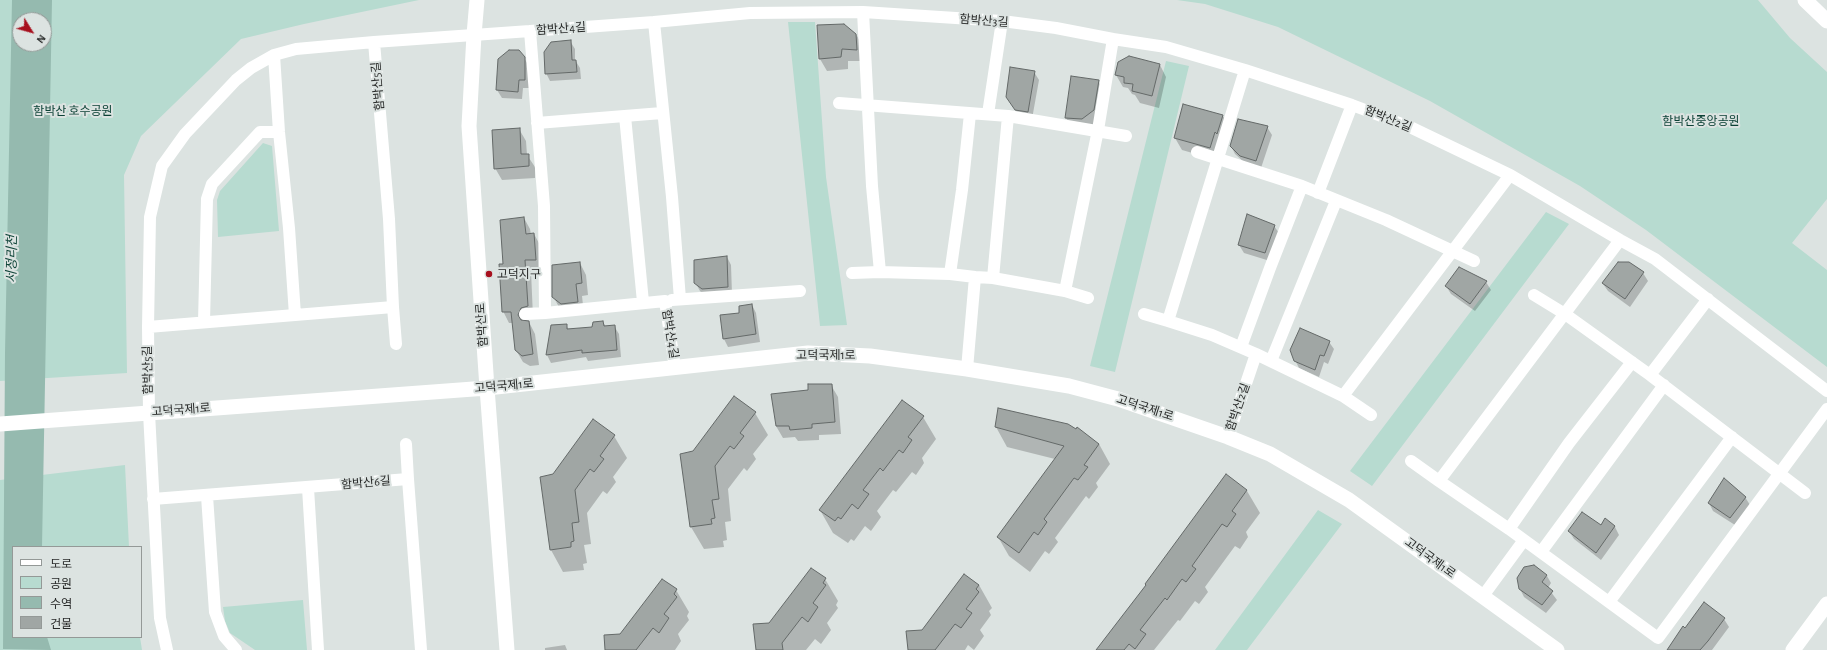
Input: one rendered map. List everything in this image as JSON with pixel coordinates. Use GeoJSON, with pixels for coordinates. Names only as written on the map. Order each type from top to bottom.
{"type":"FeatureCollection","features":[{"type":"Feature","properties":{"kind":"street","name":"함박산로"},"geometry":{"type":"LineString","coordinates":[[477,0],[469,126],[507,650]]}},
{"type":"Feature","properties":{"kind":"street"},"geometry":{"type":"LineString","coordinates":[[1805,0],[1827,21]]}},
{"type":"Feature","properties":{"kind":"street"},"geometry":{"type":"LineString","coordinates":[[863,12],[880,272]]}},
{"type":"Feature","properties":{"kind":"street","name":"함박산3길"},"geometry":{"type":"LineString","coordinates":[[654,22],[750,13],[863,12],[1002,21],[1056,28],[1166,47],[1245,70]]}},
{"type":"Feature","properties":{"kind":"street"},"geometry":{"type":"LineString","coordinates":[[988,114],[1002,21]]}},
{"type":"Feature","properties":{"kind":"street","name":"함박산4길"},"geometry":{"type":"LineString","coordinates":[[654,22],[662,113],[672,197],[680,299],[546,313],[544,206],[530,31],[654,22]]}},
{"type":"Feature","properties":{"kind":"street"},"geometry":{"type":"LineString","coordinates":[[374,42],[530,31]]}},
{"type":"Feature","properties":{"kind":"street"},"geometry":{"type":"LineString","coordinates":[[1065,291],[1098,130],[1113,39]]}},
{"type":"Feature","properties":{"kind":"street","name":"함박산5길"},"geometry":{"type":"LineString","coordinates":[[149,413],[148,327],[150,217],[162,166],[185,134],[236,80],[251,68],[274,55],[296,49],[374,42],[389,220],[396,344]]}},
{"type":"Feature","properties":{"kind":"street"},"geometry":{"type":"LineString","coordinates":[[274,55],[279,132],[289,228],[295,315]]}},
{"type":"Feature","properties":{"kind":"street"},"geometry":{"type":"LineString","coordinates":[[1168,321],[1245,70]]}},
{"type":"Feature","properties":{"kind":"street","name":"함박산2길"},"geometry":{"type":"LineString","coordinates":[[1245,70],[1352,105],[1410,127],[1510,175],[1655,260],[1827,391]]}},
{"type":"Feature","properties":{"kind":"street"},"geometry":{"type":"LineString","coordinates":[[838,103],[907,107],[970,114],[1008,116],[1098,130],[1126,136]]}},
{"type":"Feature","properties":{"kind":"street"},"geometry":{"type":"LineString","coordinates":[[1318,193],[1352,105]]}},
{"type":"Feature","properties":{"kind":"street"},"geometry":{"type":"LineString","coordinates":[[537,123],[662,113]]}},
{"type":"Feature","properties":{"kind":"street"},"geometry":{"type":"LineString","coordinates":[[950,274],[962,190],[970,114]]}},
{"type":"Feature","properties":{"kind":"street","name":"함박산4길"},"geometry":{"type":"LineString","coordinates":[[625,116],[643,302]]}},
{"type":"Feature","properties":{"kind":"street"},"geometry":{"type":"LineString","coordinates":[[994,278],[1008,116]]}},
{"type":"Feature","properties":{"kind":"street"},"geometry":{"type":"LineString","coordinates":[[204,322],[207,199],[212,184],[260,132],[279,132]]}},
{"type":"Feature","properties":{"kind":"street"},"geometry":{"type":"LineString","coordinates":[[1196,152],[1302,186],[1386,220],[1474,261]]}},
{"type":"Feature","properties":{"kind":"street"},"geometry":{"type":"LineString","coordinates":[[1343,396],[1510,175]]}},
{"type":"Feature","properties":{"kind":"street"},"geometry":{"type":"LineString","coordinates":[[1241,347],[1302,186]]}},
{"type":"Feature","properties":{"kind":"street"},"geometry":{"type":"LineString","coordinates":[[1271,361],[1336,201]]}},
{"type":"Feature","properties":{"kind":"street"},"geometry":{"type":"LineString","coordinates":[[1439,481],[1620,240]]}},
{"type":"Feature","properties":{"kind":"street"},"geometry":{"type":"LineString","coordinates":[[852,272],[950,274],[994,278],[1065,291],[1088,298]]}},
{"type":"Feature","properties":{"kind":"street"},"geometry":{"type":"LineString","coordinates":[[967,369],[975,277]]}},
{"type":"Feature","properties":{"kind":"street"},"geometry":{"type":"LineString","coordinates":[[680,299],[800,291]]}},
{"type":"Feature","properties":{"kind":"street"},"geometry":{"type":"LineString","coordinates":[[1534,295],[1565,314],[1664,385],[1805,493]]}},
{"type":"Feature","properties":{"kind":"street"},"geometry":{"type":"LineString","coordinates":[[1650,375],[1708,299]]}},
{"type":"Feature","properties":{"kind":"street","name":"함박산4길"},"geometry":{"type":"LineString","coordinates":[[665,300],[675,368]]}},
{"type":"Feature","properties":{"kind":"street"},"geometry":{"type":"LineString","coordinates":[[148,327],[393,307]]}},
{"type":"Feature","properties":{"kind":"street"},"geometry":{"type":"LineString","coordinates":[[525,314],[546,313]]}},
{"type":"Feature","properties":{"kind":"street"},"geometry":{"type":"LineString","coordinates":[[1144,314],[1241,347],[1343,396],[1371,415]]}},
{"type":"Feature","properties":{"kind":"street","name":"고덕국제1로"},"geometry":{"type":"LineString","coordinates":[[0,424],[487,388],[808,353],[870,356],[967,369],[1076,388],[1118,399],[1228,436],[1270,454],[1349,500],[1557,650]]}},
{"type":"Feature","properties":{"kind":"street","name":"함박산2길"},"geometry":{"type":"LineString","coordinates":[[1228,436],[1256,354]]}},
{"type":"Feature","properties":{"kind":"street"},"geometry":{"type":"LineString","coordinates":[[1509,529],[1569,444],[1632,362]]}},
{"type":"Feature","properties":{"kind":"street"},"geometry":{"type":"LineString","coordinates":[[1541,552],[1664,385]]}},
{"type":"Feature","properties":{"kind":"street"},"geometry":{"type":"LineString","coordinates":[[1411,461],[1509,529],[1658,638],[1827,409]]}},
{"type":"Feature","properties":{"kind":"street"},"geometry":{"type":"LineString","coordinates":[[149,413],[160,618],[165,647],[168,650]]}},
{"type":"Feature","properties":{"kind":"street"},"geometry":{"type":"LineString","coordinates":[[1609,602],[1732,437]]}},
{"type":"Feature","properties":{"kind":"street"},"geometry":{"type":"LineString","coordinates":[[406,444],[408,479]]}},
{"type":"Feature","properties":{"kind":"street","name":"함박산6길"},"geometry":{"type":"LineString","coordinates":[[153,499],[207,496],[408,479],[421,650]]}},
{"type":"Feature","properties":{"kind":"street"},"geometry":{"type":"LineString","coordinates":[[308,488],[318,650]]}},
{"type":"Feature","properties":{"kind":"street"},"geometry":{"type":"LineString","coordinates":[[207,496],[215,612],[224,636],[236,650]]}},
{"type":"Feature","properties":{"kind":"street"},"geometry":{"type":"LineString","coordinates":[[1483,596],[1524,540]]}},
{"type":"Feature","properties":{"kind":"street"},"geometry":{"type":"LineString","coordinates":[[1793,650],[1827,604]]}},
{"type":"Feature","properties":{"kind":"green space","name":"함박산 호수공원"},"geometry":{"type":"Polygon","coordinates":[[[0,0],[419,0],[241,39],[141,136],[124,175],[127,373],[0,381],[0,0]]]}},
{"type":"Feature","properties":{"kind":"green space","name":"함박산중앙공원"},"geometry":{"type":"Polygon","coordinates":[[[1177,0],[1758,0],[1790,38],[1827,72],[1827,199],[1792,243],[1827,270],[1827,367],[1646,230],[1580,186],[1430,101],[1278,27],[1205,4],[1177,0]]]}},
{"type":"Feature","properties":{"kind":"green space"},"geometry":{"type":"Polygon","coordinates":[[[788,22],[815,22],[826,177],[847,325],[820,326],[788,22]]]}},
{"type":"Feature","properties":{"kind":"green space"},"geometry":{"type":"Polygon","coordinates":[[[1166,61],[1189,66],[1115,372],[1090,366],[1166,61]]]}},
{"type":"Feature","properties":{"kind":"green space"},"geometry":{"type":"Polygon","coordinates":[[[263,143],[272,146],[279,231],[218,237],[217,200],[220,191],[263,143]]]}},
{"type":"Feature","properties":{"kind":"green space"},"geometry":{"type":"Polygon","coordinates":[[[1546,212],[1569,224],[1372,486],[1350,471],[1546,212]]]}},
{"type":"Feature","properties":{"kind":"green space"},"geometry":{"type":"Polygon","coordinates":[[[125,465],[129,546],[12,546],[12,638],[140,638],[142,650],[0,650],[0,480],[125,465]]]}},
{"type":"Feature","properties":{"kind":"green space"},"geometry":{"type":"Polygon","coordinates":[[[1318,510],[1342,524],[1247,650],[1215,650],[1318,510]]]}},
{"type":"Feature","properties":{"kind":"green space"},"geometry":{"type":"Polygon","coordinates":[[[303,600],[307,650],[255,650],[230,633],[225,621],[223,607],[303,600]]]}},
{"type":"Feature","properties":{"kind":"water","name":"서정리천"},"geometry":{"type":"Polygon","coordinates":[[[12,0],[52,0],[52,12],[12,12],[12,52],[51,52],[42,546],[12,546],[12,638],[47,638],[51,650],[3,649],[5,353],[12,0]]]}},
{"type":"Feature","properties":{"kind":"building"},"geometry":{"type":"Polygon","coordinates":[[[844,24],[856,34],[857,50],[842,49],[841,57],[819,59],[817,25],[844,24]]]}},
{"type":"Feature","properties":{"kind":"building"},"geometry":{"type":"Polygon","coordinates":[[[571,40],[572,60],[576,60],[577,72],[545,74],[544,52],[551,42],[571,40]]]}},
{"type":"Feature","properties":{"kind":"building"},"geometry":{"type":"Polygon","coordinates":[[[509,50],[519,50],[525,57],[525,80],[519,80],[518,92],[496,90],[498,59],[509,50]]]}},
{"type":"Feature","properties":{"kind":"building"},"geometry":{"type":"Polygon","coordinates":[[[1129,56],[1160,64],[1152,96],[1132,91],[1133,84],[1124,83],[1124,77],[1115,75],[1118,62],[1129,56]]]}},
{"type":"Feature","properties":{"kind":"building"},"geometry":{"type":"Polygon","coordinates":[[[1010,67],[1035,71],[1028,112],[1015,110],[1006,97],[1010,67]]]}},
{"type":"Feature","properties":{"kind":"building"},"geometry":{"type":"Polygon","coordinates":[[[1071,76],[1099,80],[1094,110],[1082,119],[1065,118],[1071,76]]]}},
{"type":"Feature","properties":{"kind":"building"},"geometry":{"type":"Polygon","coordinates":[[[1183,104],[1223,115],[1217,134],[1215,132],[1210,148],[1174,138],[1183,104]]]}},
{"type":"Feature","properties":{"kind":"building"},"geometry":{"type":"Polygon","coordinates":[[[1238,119],[1268,126],[1256,161],[1240,156],[1230,146],[1238,119]]]}},
{"type":"Feature","properties":{"kind":"building"},"geometry":{"type":"Polygon","coordinates":[[[520,128],[521,154],[529,154],[529,166],[494,169],[492,130],[520,128]]]}},
{"type":"Feature","properties":{"kind":"building"},"geometry":{"type":"Polygon","coordinates":[[[1247,214],[1275,225],[1265,253],[1238,245],[1247,214]]]}},
{"type":"Feature","properties":{"kind":"building"},"geometry":{"type":"Polygon","coordinates":[[[524,217],[526,234],[534,233],[536,260],[525,260],[528,306],[521,308],[518,315],[521,320],[529,321],[533,354],[522,356],[515,350],[511,312],[502,312],[499,264],[503,264],[500,220],[524,217]]]}},
{"type":"Feature","properties":{"kind":"building"},"geometry":{"type":"Polygon","coordinates":[[[727,256],[728,287],[702,289],[694,283],[694,260],[727,256]]]}},
{"type":"Feature","properties":{"kind":"building"},"geometry":{"type":"Polygon","coordinates":[[[580,262],[582,283],[576,284],[578,302],[561,304],[552,297],[552,265],[580,262]]]}},
{"type":"Feature","properties":{"kind":"building"},"geometry":{"type":"Polygon","coordinates":[[[1618,262],[1629,262],[1644,272],[1625,299],[1602,283],[1618,262]]]}},
{"type":"Feature","properties":{"kind":"building"},"geometry":{"type":"Polygon","coordinates":[[[1459,267],[1487,281],[1470,304],[1445,286],[1459,267]]]}},
{"type":"Feature","properties":{"kind":"building"},"geometry":{"type":"Polygon","coordinates":[[[752,304],[756,334],[723,339],[720,315],[739,313],[739,306],[752,304]]]}},
{"type":"Feature","properties":{"kind":"building"},"geometry":{"type":"Polygon","coordinates":[[[603,321],[604,326],[615,325],[617,350],[582,353],[582,350],[546,355],[551,325],[567,324],[567,329],[592,327],[593,322],[603,321]]]}},
{"type":"Feature","properties":{"kind":"building"},"geometry":{"type":"Polygon","coordinates":[[[1300,328],[1330,341],[1324,356],[1320,355],[1315,370],[1294,361],[1290,350],[1300,328]]]}},
{"type":"Feature","properties":{"kind":"building"},"geometry":{"type":"Polygon","coordinates":[[[808,384],[832,384],[835,422],[812,424],[812,428],[790,430],[789,426],[776,426],[771,394],[808,390],[808,384]]]}},
{"type":"Feature","properties":{"kind":"building"},"geometry":{"type":"Polygon","coordinates":[[[734,396],[756,412],[740,433],[744,436],[734,449],[730,446],[715,466],[719,499],[712,500],[715,518],[711,519],[712,524],[690,527],[680,454],[693,451],[734,396]]]}},
{"type":"Feature","properties":{"kind":"building"},"geometry":{"type":"Polygon","coordinates":[[[902,400],[924,416],[908,437],[912,440],[903,453],[899,450],[883,471],[880,468],[863,490],[869,494],[858,509],[852,504],[841,519],[838,517],[835,521],[819,510],[902,400]]]}},
{"type":"Feature","properties":{"kind":"building"},"geometry":{"type":"Polygon","coordinates":[[[998,408],[1068,424],[1076,429],[1077,427],[1099,444],[1084,465],[1088,467],[1078,480],[1074,478],[1044,519],[1047,522],[1038,535],[1034,532],[1019,553],[997,537],[1064,446],[995,427],[998,408]]]}},
{"type":"Feature","properties":{"kind":"building"},"geometry":{"type":"Polygon","coordinates":[[[593,419],[615,435],[600,456],[604,459],[594,472],[590,469],[575,490],[579,522],[572,523],[574,541],[571,542],[571,547],[550,550],[540,477],[553,474],[593,419]]]}},
{"type":"Feature","properties":{"kind":"building"},"geometry":{"type":"Polygon","coordinates":[[[1226,474],[1247,490],[1232,511],[1236,514],[1227,527],[1222,524],[1192,566],[1196,569],[1186,582],[1182,579],[1167,600],[1165,598],[1140,630],[1146,634],[1135,649],[1129,644],[1124,650],[1096,650],[1146,585],[1145,584],[1226,474]]]}},
{"type":"Feature","properties":{"kind":"building"},"geometry":{"type":"Polygon","coordinates":[[[1724,478],[1746,497],[1730,518],[1708,503],[1724,478]]]}},
{"type":"Feature","properties":{"kind":"building"},"geometry":{"type":"Polygon","coordinates":[[[1582,512],[1601,525],[1605,518],[1615,526],[1596,553],[1568,531],[1582,512]]]}},
{"type":"Feature","properties":{"kind":"building"},"geometry":{"type":"Polygon","coordinates":[[[1534,565],[1547,575],[1542,582],[1553,591],[1542,605],[1519,589],[1517,578],[1524,567],[1534,565]]]}},
{"type":"Feature","properties":{"kind":"building"},"geometry":{"type":"Polygon","coordinates":[[[811,568],[826,578],[823,583],[826,585],[813,603],[818,607],[808,622],[802,617],[782,643],[783,650],[756,650],[753,624],[769,623],[811,568]]]}},
{"type":"Feature","properties":{"kind":"building"},"geometry":{"type":"Polygon","coordinates":[[[964,574],[979,585],[976,589],[979,592],[966,609],[972,613],[961,628],[955,624],[935,650],[908,650],[906,631],[922,630],[964,574]]]}},
{"type":"Feature","properties":{"kind":"building"},"geometry":{"type":"Polygon","coordinates":[[[662,579],[677,589],[674,594],[677,597],[664,614],[669,618],[659,633],[653,628],[636,650],[605,650],[604,635],[620,634],[662,579]]]}},
{"type":"Feature","properties":{"kind":"building"},"geometry":{"type":"Polygon","coordinates":[[[1704,602],[1725,618],[1708,641],[1700,650],[1667,650],[1683,626],[1685,628],[1704,602]]]}},
{"type":"Feature","properties":{"kind":"place","name":"고덕지구"},"geometry":{"type":"Point","coordinates":[489,274]}}]}
